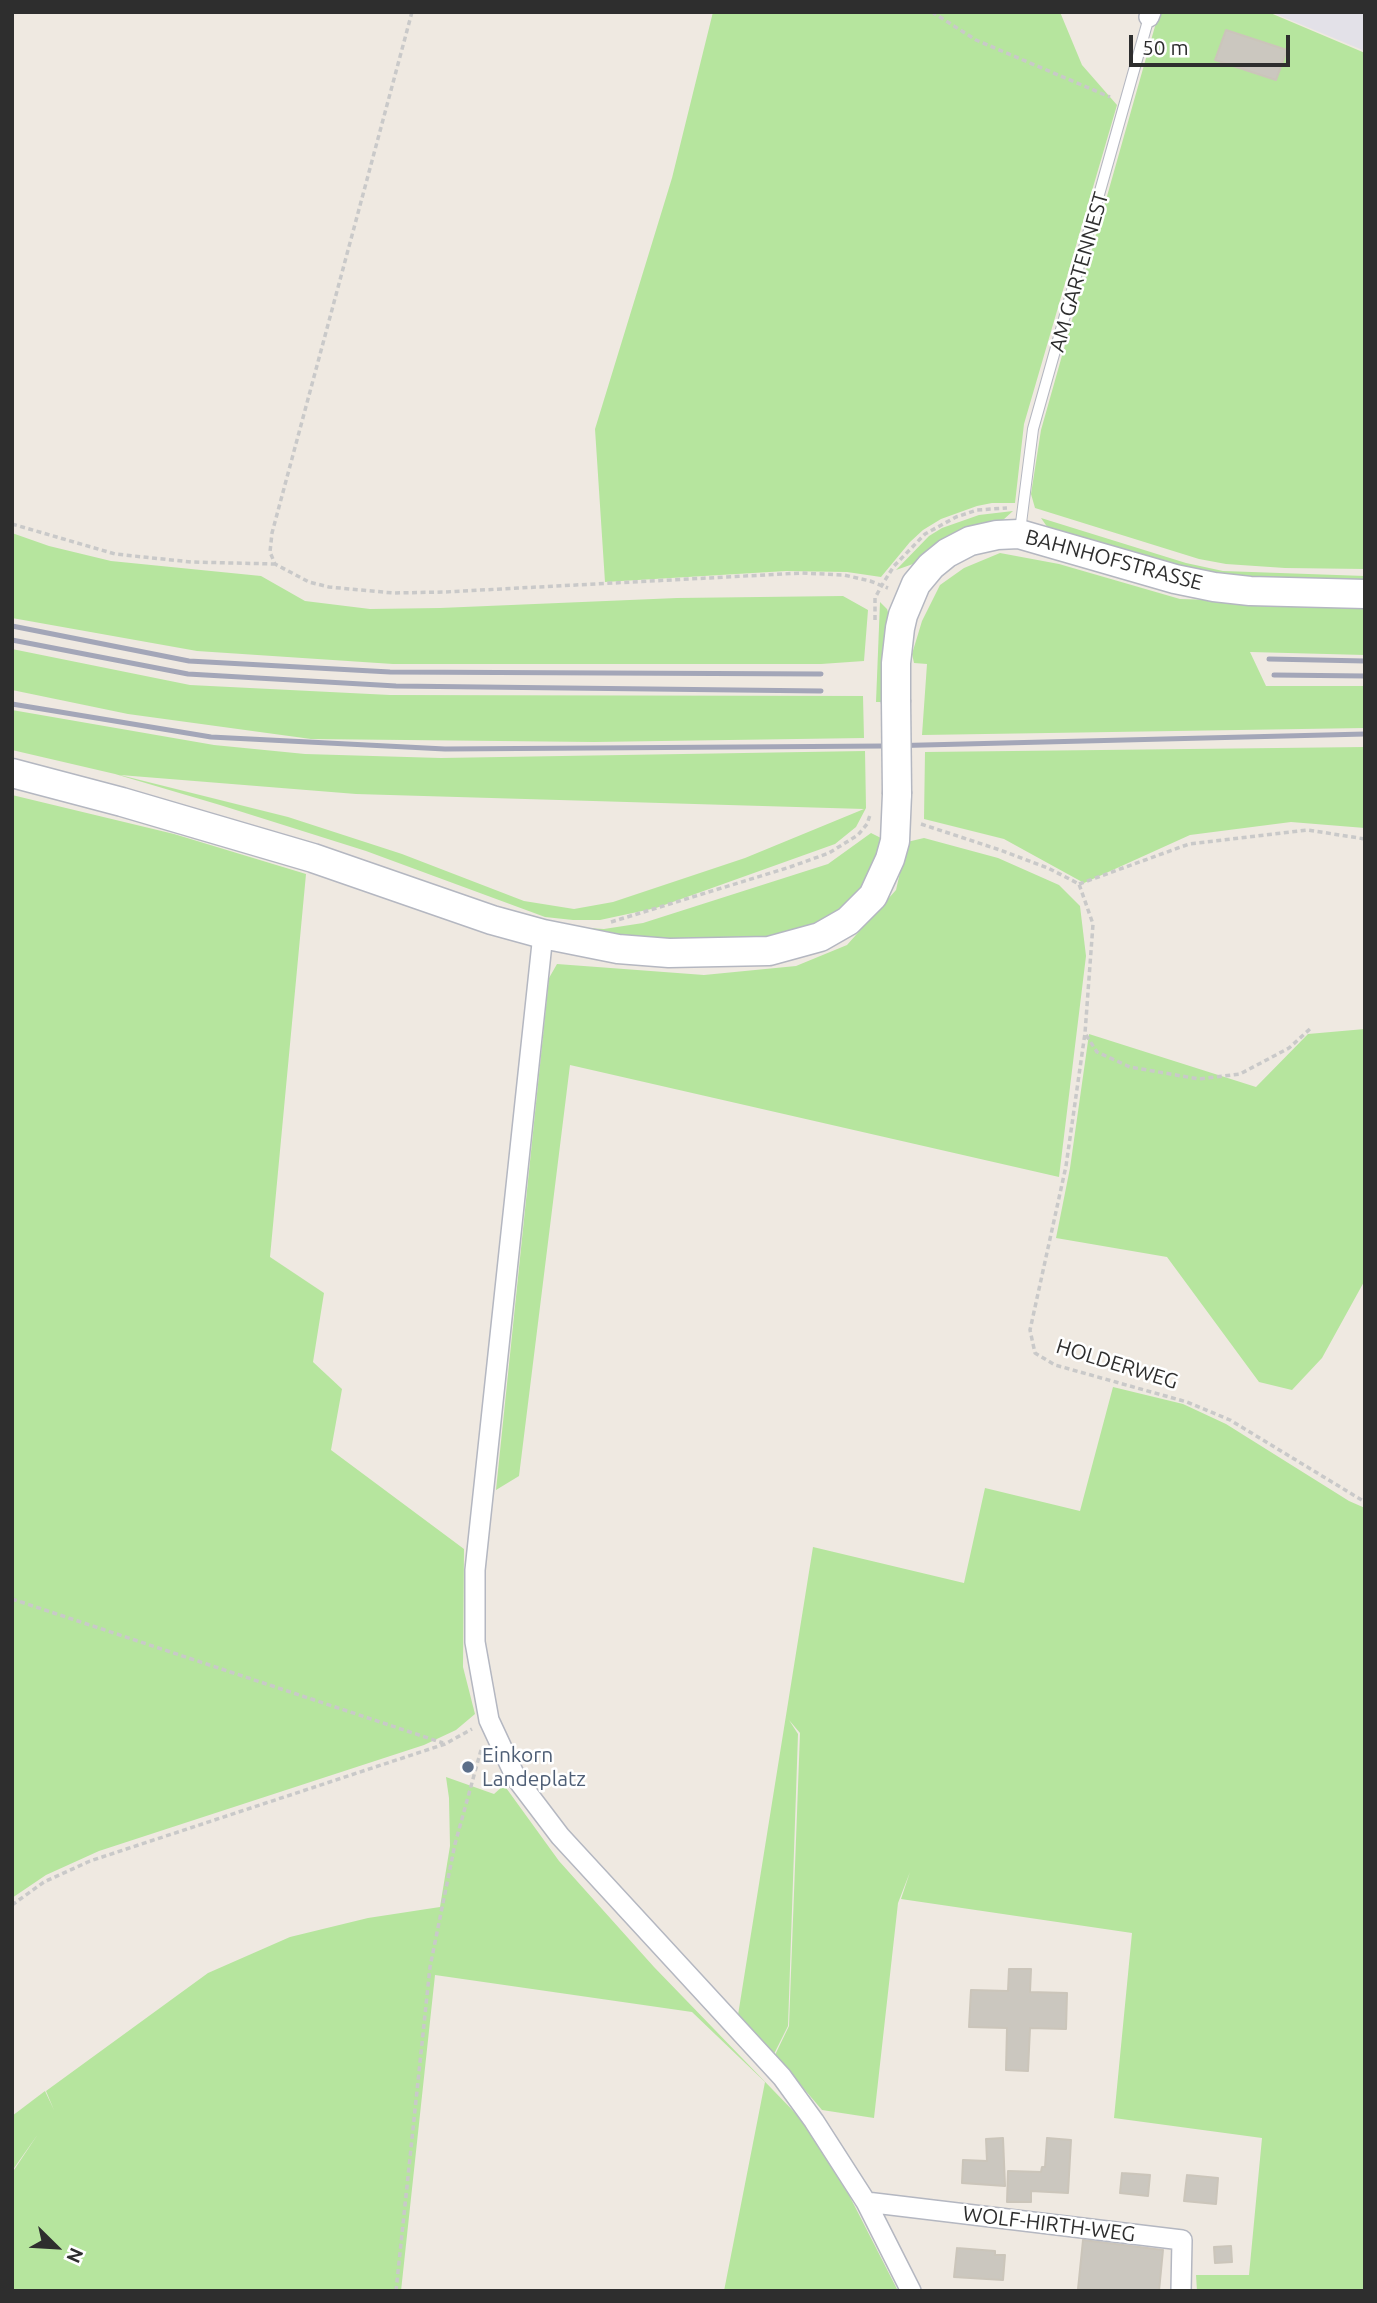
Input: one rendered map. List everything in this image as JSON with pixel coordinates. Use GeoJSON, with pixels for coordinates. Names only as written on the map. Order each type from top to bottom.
{"type":"FeatureCollection","features":[{"type":"Feature","properties":{"kind":"main road","name":"BAHNHOFSTRASSE"},"geometry":{"type":"LineString","coordinates":[[12,774],[122,802],[290,851],[492,920],[543,934],[607,947],[669,953],[769,951],[820,937],[848,920],[873,895],[890,859],[884,817],[897,794],[897,646],[902,615],[923,574],[939,559],[958,547],[997,535],[1019,534],[1175,579],[1214,587],[1250,591],[1365,594]]}},
{"type":"Feature","properties":{"kind":"street"},"geometry":{"type":"LineString","coordinates":[[543,934],[475,1570],[475,1643],[489,1720],[516,1778],[560,1836],[782,2077],[866,2202],[911,2291]]}},
{"type":"Feature","properties":{"kind":"street","name":"WOLF-HIRTH-WEG"},"geometry":{"type":"LineString","coordinates":[[866,2202],[1182,2240],[1181,2291]]}},
{"type":"Feature","properties":{"kind":"lane","name":"AM GARTENNEST"},"geometry":{"type":"LineString","coordinates":[[1019,534],[1033,429],[1150,15]]}},
{"type":"Feature","properties":{"kind":"path"},"geometry":{"type":"LineString","coordinates":[[275,564],[270,552],[272,533],[412,12]]}},
{"type":"Feature","properties":{"kind":"path"},"geometry":{"type":"LineString","coordinates":[[932,12],[976,40],[1126,104]]}},
{"type":"Feature","properties":{"kind":"path"},"geometry":{"type":"LineString","coordinates":[[12,524],[115,554],[191,562],[275,564],[309,582],[329,587],[393,593],[802,573],[844,575],[882,585],[909,597]]}},
{"type":"Feature","properties":{"kind":"path"},"geometry":{"type":"LineString","coordinates":[[875,598],[891,571]]}},
{"type":"Feature","properties":{"kind":"path"},"geometry":{"type":"LineString","coordinates":[[600,921],[612,922],[640,915],[829,853],[858,835],[867,824],[884,817],[921,824],[987,846],[1048,868],[1079,884],[1093,924],[1085,1033],[1097,1052],[1130,1067],[1199,1079],[1241,1074],[1289,1048],[1311,1028]]}},
{"type":"Feature","properties":{"kind":"path"},"geometry":{"type":"LineString","coordinates":[[1079,884],[1189,844],[1308,830],[1365,839]]}},
{"type":"Feature","properties":{"kind":"path","name":"HOLDERWEG"},"geometry":{"type":"LineString","coordinates":[[1085,1033],[1066,1166],[1030,1330],[1035,1353],[1055,1365],[1187,1402],[1230,1420],[1365,1502]]}},
{"type":"Feature","properties":{"kind":"path"},"geometry":{"type":"LineString","coordinates":[[12,1599],[445,1744]]}},
{"type":"Feature","properties":{"kind":"path"},"geometry":{"type":"LineString","coordinates":[[12,1905],[44,1882],[90,1861],[445,1744],[489,1720]]}},
{"type":"Feature","properties":{"kind":"path"},"geometry":{"type":"LineString","coordinates":[[396,2291],[430,1967],[455,1844],[489,1720]]}},
{"type":"Feature","properties":{"kind":"shaded area"},"geometry":{"type":"Polygon","coordinates":[[[1271,12],[1365,12],[1365,51],[1271,12]]]}},
{"type":"Feature","properties":{"kind":"green space"},"geometry":{"type":"Polygon","coordinates":[[[713,12],[1060,12],[1082,65],[1117,105],[1024,424],[1015,503],[977,506],[941,519],[910,542],[881,577],[847,572],[786,571],[605,582],[595,429],[672,178],[713,12]]]}},
{"type":"Feature","properties":{"kind":"green space"},"geometry":{"type":"Polygon","coordinates":[[[1159,12],[1268,12],[1365,53],[1365,569],[1226,564],[1199,559],[1035,508],[1031,494],[1041,430],[1159,12]]]}},
{"type":"Feature","properties":{"kind":"green space"},"geometry":{"type":"Polygon","coordinates":[[[1013,511],[1003,520],[982,523],[947,536],[913,564],[896,570],[929,536],[942,528],[979,515],[1013,511]]]}},
{"type":"Feature","properties":{"kind":"green space"},"geometry":{"type":"Polygon","coordinates":[[[1041,518],[1186,563],[1223,571],[1365,576],[1365,582],[1223,577],[1048,528],[1041,518]]]}},
{"type":"Feature","properties":{"kind":"green space"},"geometry":{"type":"Polygon","coordinates":[[[12,533],[49,546],[111,561],[261,576],[305,601],[370,609],[677,598],[843,596],[868,610],[864,661],[821,664],[393,664],[197,651],[12,618],[12,533]]]}},
{"type":"Feature","properties":{"kind":"green space"},"geometry":{"type":"Polygon","coordinates":[[[1000,553],[1059,564],[1180,599],[1365,605],[1365,655],[1250,652],[1266,686],[1365,686],[1365,728],[922,735],[927,664],[914,663],[912,654],[922,621],[940,585],[964,568],[1000,553]]]}},
{"type":"Feature","properties":{"kind":"green space"},"geometry":{"type":"Polygon","coordinates":[[[880,602],[887,609],[890,618],[884,702],[876,702],[880,602]]]}},
{"type":"Feature","properties":{"kind":"green space"},"geometry":{"type":"Polygon","coordinates":[[[12,649],[190,685],[390,695],[863,696],[864,738],[594,742],[311,739],[128,714],[12,690],[12,649]]]}},
{"type":"Feature","properties":{"kind":"green space"},"geometry":{"type":"Polygon","coordinates":[[[12,710],[214,745],[305,754],[441,758],[865,751],[866,808],[856,827],[835,844],[656,908],[600,920],[573,920],[545,917],[366,851],[220,805],[115,774],[12,750],[12,710]],[[120,775],[288,817],[402,854],[524,901],[574,909],[613,902],[745,858],[864,809],[356,794],[120,775]]]}},
{"type":"Feature","properties":{"kind":"green space"},"geometry":{"type":"Polygon","coordinates":[[[1365,747],[1365,828],[1291,822],[1190,835],[1084,883],[1004,839],[924,819],[925,752],[1365,747]]]}},
{"type":"Feature","properties":{"kind":"green space"},"geometry":{"type":"Polygon","coordinates":[[[12,795],[174,834],[306,874],[270,1257],[324,1293],[313,1362],[342,1389],[331,1450],[464,1549],[463,1667],[475,1714],[456,1730],[424,1745],[99,1851],[46,1875],[12,1898],[12,795]]]}},
{"type":"Feature","properties":{"kind":"green space"},"geometry":{"type":"Polygon","coordinates":[[[871,833],[883,839],[861,889],[833,917],[773,941],[678,943],[553,926],[604,929],[643,923],[828,864],[871,833]]]}},
{"type":"Feature","properties":{"kind":"green space"},"geometry":{"type":"Polygon","coordinates":[[[924,838],[998,858],[1059,885],[1080,906],[1086,956],[1059,1177],[570,1065],[519,1476],[496,1490],[549,978],[557,964],[704,975],[796,966],[847,945],[896,890],[907,842],[924,838]]]}},
{"type":"Feature","properties":{"kind":"green space"},"geometry":{"type":"Polygon","coordinates":[[[1365,1029],[1365,1280],[1322,1358],[1292,1390],[1259,1382],[1167,1257],[1056,1238],[1070,1168],[1089,1034],[1256,1087],[1308,1034],[1365,1029]]]}},
{"type":"Feature","properties":{"kind":"green space"},"geometry":{"type":"Polygon","coordinates":[[[1113,1387],[1183,1404],[1226,1424],[1349,1501],[1365,1508],[1365,2291],[1197,2291],[1196,2275],[1249,2275],[1262,2138],[1114,2118],[1132,1933],[901,1899],[910,1872],[898,1903],[874,2118],[822,2110],[775,2055],[789,2026],[800,1733],[789,1720],[798,1734],[788,2026],[774,2054],[738,2015],[813,1547],[964,1583],[985,1488],[1080,1511],[1113,1387]]]}},
{"type":"Feature","properties":{"kind":"green space"},"geometry":{"type":"Polygon","coordinates":[[[446,1777],[494,1794],[504,1785],[559,1861],[654,1967],[802,2120],[849,2195],[898,2291],[724,2291],[765,2082],[692,2012],[435,1975],[401,2291],[12,2291],[12,2173],[38,2134],[12,2171],[12,2116],[45,2091],[54,2110],[46,2091],[208,1973],[290,1937],[368,1918],[440,1907],[450,1846],[446,1777]]]}},
{"type":"Feature","properties":{"kind":"building"},"geometry":{"type":"Polygon","coordinates":[[[1226,30],[1287,50],[1276,80],[1215,60],[1226,30]]]}},
{"type":"Feature","properties":{"kind":"building"},"geometry":{"type":"Polygon","coordinates":[[[1009,1969],[1031,1969],[1030,1992],[1067,1993],[1066,2029],[1030,2028],[1028,2071],[1006,2070],[1007,2028],[969,2027],[971,1990],[1008,1991],[1009,1969]]]}},
{"type":"Feature","properties":{"kind":"building"},"geometry":{"type":"Polygon","coordinates":[[[1003,2138],[1005,2186],[962,2183],[963,2160],[987,2161],[986,2139],[1003,2138]]]}},
{"type":"Feature","properties":{"kind":"building"},"geometry":{"type":"Polygon","coordinates":[[[1047,2138],[1071,2140],[1068,2193],[1031,2191],[1031,2202],[1007,2202],[1008,2171],[1041,2172],[1042,2167],[1045,2167],[1047,2138]]]}},
{"type":"Feature","properties":{"kind":"building"},"geometry":{"type":"Polygon","coordinates":[[[1122,2173],[1150,2175],[1148,2196],[1120,2193],[1122,2173]]]}},
{"type":"Feature","properties":{"kind":"building"},"geometry":{"type":"Polygon","coordinates":[[[1187,2175],[1218,2178],[1216,2204],[1184,2201],[1187,2175]]]}},
{"type":"Feature","properties":{"kind":"building"},"geometry":{"type":"Polygon","coordinates":[[[1083,2240],[1163,2250],[1159,2291],[1078,2289],[1083,2240]]]}},
{"type":"Feature","properties":{"kind":"building"},"geometry":{"type":"Polygon","coordinates":[[[1231,2246],[1232,2262],[1215,2263],[1214,2247],[1231,2246]]]}},
{"type":"Feature","properties":{"kind":"building"},"geometry":{"type":"Polygon","coordinates":[[[957,2248],[995,2251],[995,2255],[1005,2255],[1003,2280],[954,2277],[957,2248]]]}},
{"type":"Feature","properties":{"kind":"railway"},"geometry":{"type":"LineString","coordinates":[[12,626],[189,661],[390,672],[821,674]]}},
{"type":"Feature","properties":{"kind":"railway"},"geometry":{"type":"LineString","coordinates":[[12,640],[188,674],[396,686],[821,691]]}},
{"type":"Feature","properties":{"kind":"railway"},"geometry":{"type":"LineString","coordinates":[[1269,659],[1365,661]]}},
{"type":"Feature","properties":{"kind":"railway"},"geometry":{"type":"LineString","coordinates":[[1274,675],[1365,676]]}},
{"type":"Feature","properties":{"kind":"railway"},"geometry":{"type":"LineString","coordinates":[[12,704],[211,737],[445,749],[884,746],[1365,734]]}},
{"type":"Feature","properties":{"kind":"place","name":"Einkorn Landeplatz"},"geometry":{"type":"Point","coordinates":[468,1767]}}]}
